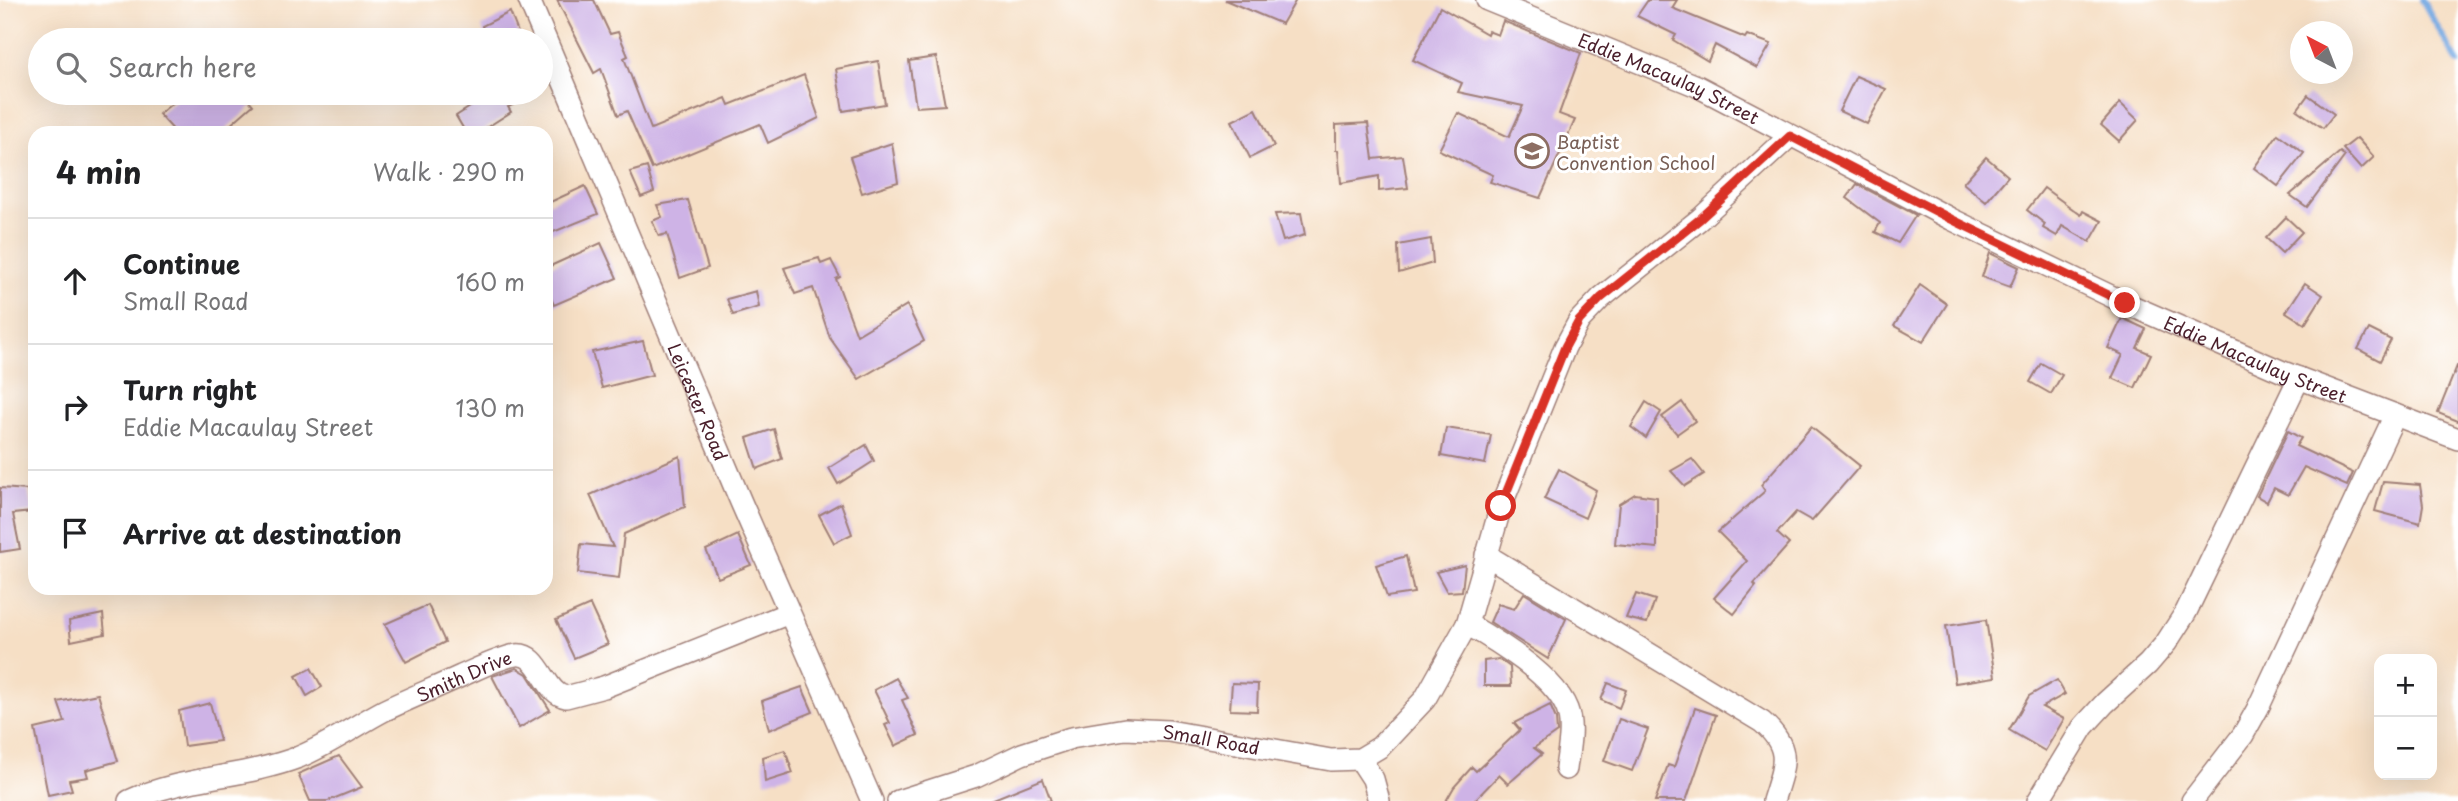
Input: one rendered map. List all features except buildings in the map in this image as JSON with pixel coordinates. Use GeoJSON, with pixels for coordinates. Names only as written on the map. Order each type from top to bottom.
{"type":"FeatureCollection","features":[{"type":"Feature","properties":{"kind":"street","name":"Leicester Road"},"geometry":{"type":"LineString","coordinates":[[529,0],[541,28]]}},
{"type":"Feature","properties":{"kind":"street","name":"Eddie Macaulay Street"},"geometry":{"type":"LineString","coordinates":[[1487,0],[1697,86],[1951,219],[2100,291],[2299,378],[2458,439]]}},
{"type":"Feature","properties":{"kind":"street","name":"Leicester Road"},"geometry":{"type":"LineString","coordinates":[[553,57],[789,613],[872,801]]}},
{"type":"Feature","properties":{"kind":"street"},"geometry":{"type":"LineString","coordinates":[[1379,801],[1373,779],[1360,759],[1380,747],[1425,699],[1467,624],[1501,506],[1565,347],[1579,321],[1601,298],[1700,219],[1790,136]]}},
{"type":"Feature","properties":{"kind":"street"},"geometry":{"type":"LineString","coordinates":[[2038,801],[2083,727],[2148,664],[2166,643],[2186,612],[2299,378]]}},
{"type":"Feature","properties":{"kind":"street"},"geometry":{"type":"LineString","coordinates":[[2192,801],[2235,746],[2258,708],[2395,415]]}},
{"type":"Feature","properties":{"kind":"street"},"geometry":{"type":"LineString","coordinates":[[1486,555],[1762,722],[1778,736],[1783,751],[1783,770],[1773,801]]}},
{"type":"Feature","properties":{"kind":"street","name":"Smith Drive"},"geometry":{"type":"LineString","coordinates":[[129,801],[176,783],[298,757],[382,712],[476,669],[517,655],[531,660],[555,691],[566,697],[604,687],[789,613]]}},
{"type":"Feature","properties":{"kind":"street"},"geometry":{"type":"LineString","coordinates":[[1467,624],[1516,655],[1555,692],[1567,709],[1570,728],[1566,769]]}},
{"type":"Feature","properties":{"kind":"street","name":"Small Road"},"geometry":{"type":"LineString","coordinates":[[898,801],[976,776],[1023,754],[1071,738],[1125,729],[1169,731],[1331,760],[1360,759]]}},
{"type":"Feature","properties":{"kind":"waterway"},"geometry":{"type":"LineString","coordinates":[[2422,0],[2458,63]]}},
{"type":"Feature","properties":{"kind":"place","name":"Baptist Convention School"},"geometry":{"type":"Point","coordinates":[1532,151]}},
{"type":"Feature","properties":{"kind":"route"},"geometry":{"type":"LineString","coordinates":[[1501,506],[1565,347],[1579,321],[1601,298],[1700,219],[1790,136],[1951,219],[2125,303]]}}]}
